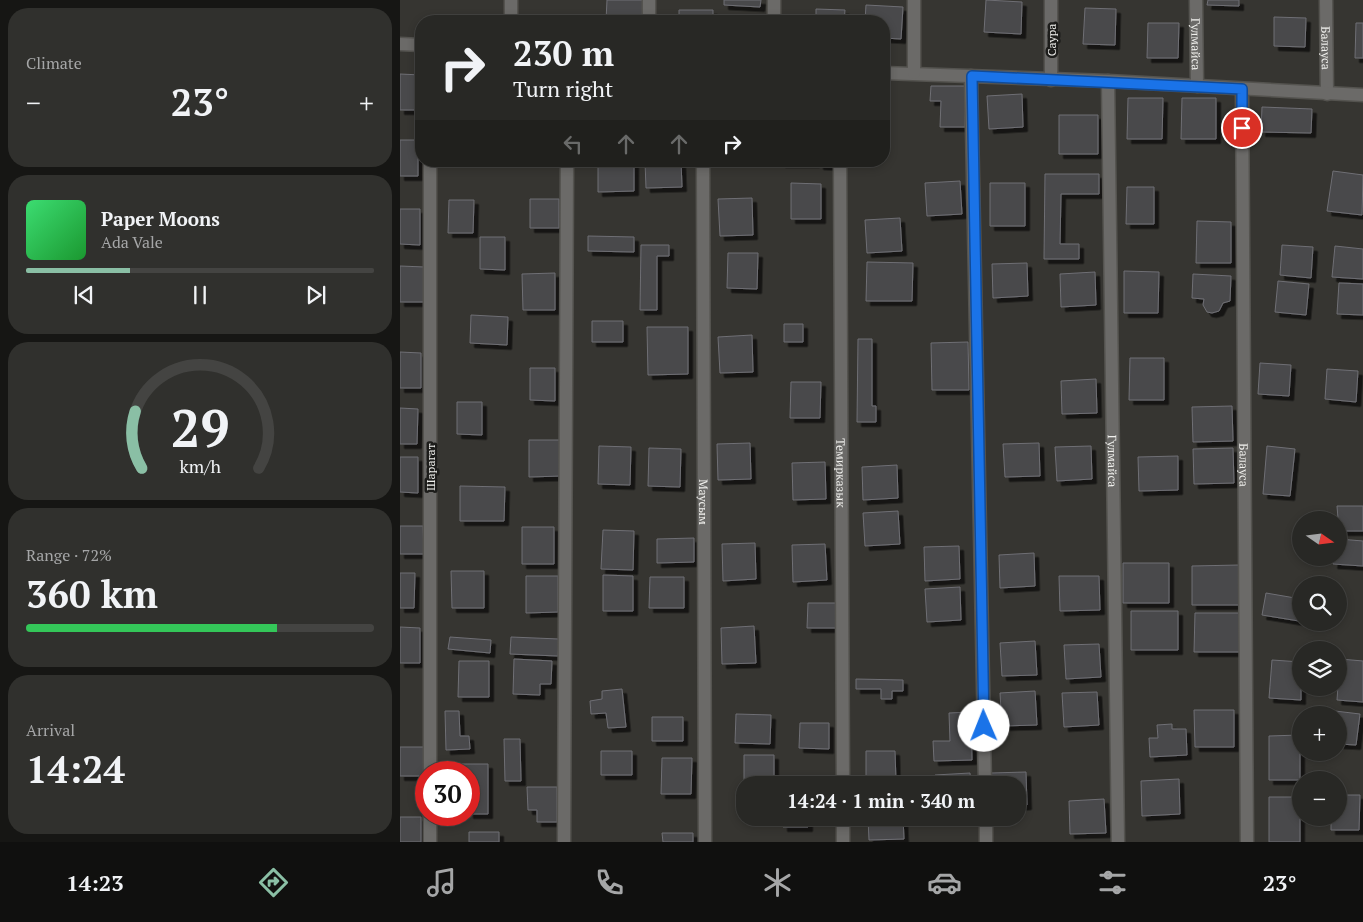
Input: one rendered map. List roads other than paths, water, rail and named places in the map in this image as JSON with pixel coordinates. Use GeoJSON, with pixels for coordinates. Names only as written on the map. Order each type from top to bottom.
{"type":"FeatureCollection","features":[{"type":"Feature","properties":{"kind":"street"},"geometry":{"type":"LineString","coordinates":[[511,0],[511,15]]}},
{"type":"Feature","properties":{"kind":"street"},"geometry":{"type":"LineString","coordinates":[[649,0],[649,15]]}},
{"type":"Feature","properties":{"kind":"street"},"geometry":{"type":"LineString","coordinates":[[774,0],[774,15]]}},
{"type":"Feature","properties":{"kind":"street"},"geometry":{"type":"LineString","coordinates":[[914,0],[914,73]]}},
{"type":"Feature","properties":{"kind":"street","name":"Саура"},"geometry":{"type":"LineString","coordinates":[[1051,0],[1051,80]]}},
{"type":"Feature","properties":{"kind":"street","name":"Гулмайса"},"geometry":{"type":"LineString","coordinates":[[1196,0],[1197,86]]}},
{"type":"Feature","properties":{"kind":"street","name":"Балауса"},"geometry":{"type":"LineString","coordinates":[[1326,0],[1327,94]]}},
{"type":"Feature","properties":{"kind":"street"},"geometry":{"type":"LineString","coordinates":[[400,44],[415,45]]}},
{"type":"Feature","properties":{"kind":"street"},"geometry":{"type":"LineString","coordinates":[[890,73],[1108,81],[1363,95]]}},
{"type":"Feature","properties":{"kind":"street"},"geometry":{"type":"LineString","coordinates":[[972,76],[985,776]]}},
{"type":"Feature","properties":{"kind":"street","name":"Гулмайса"},"geometry":{"type":"LineString","coordinates":[[1108,81],[1118,842]]}},
{"type":"Feature","properties":{"kind":"street","name":"Балауса"},"geometry":{"type":"LineString","coordinates":[[1242,89],[1246,842]]}},
{"type":"Feature","properties":{"kind":"street","name":"Шарагат"},"geometry":{"type":"LineString","coordinates":[[430,167],[430,761]]}},
{"type":"Feature","properties":{"kind":"street"},"geometry":{"type":"LineString","coordinates":[[564,842],[567,167]]}},
{"type":"Feature","properties":{"kind":"street","name":"Маусым"},"geometry":{"type":"LineString","coordinates":[[703,167],[705,842]]}},
{"type":"Feature","properties":{"kind":"street","name":"Темирказык"},"geometry":{"type":"LineString","coordinates":[[840,167],[843,776]]}},
{"type":"Feature","properties":{"kind":"street"},"geometry":{"type":"LineString","coordinates":[[430,826],[430,842]]}},
{"type":"Feature","properties":{"kind":"street"},"geometry":{"type":"LineString","coordinates":[[843,826],[844,842]]}},
{"type":"Feature","properties":{"kind":"street"},"geometry":{"type":"LineString","coordinates":[[986,826],[986,842]]}}]}
